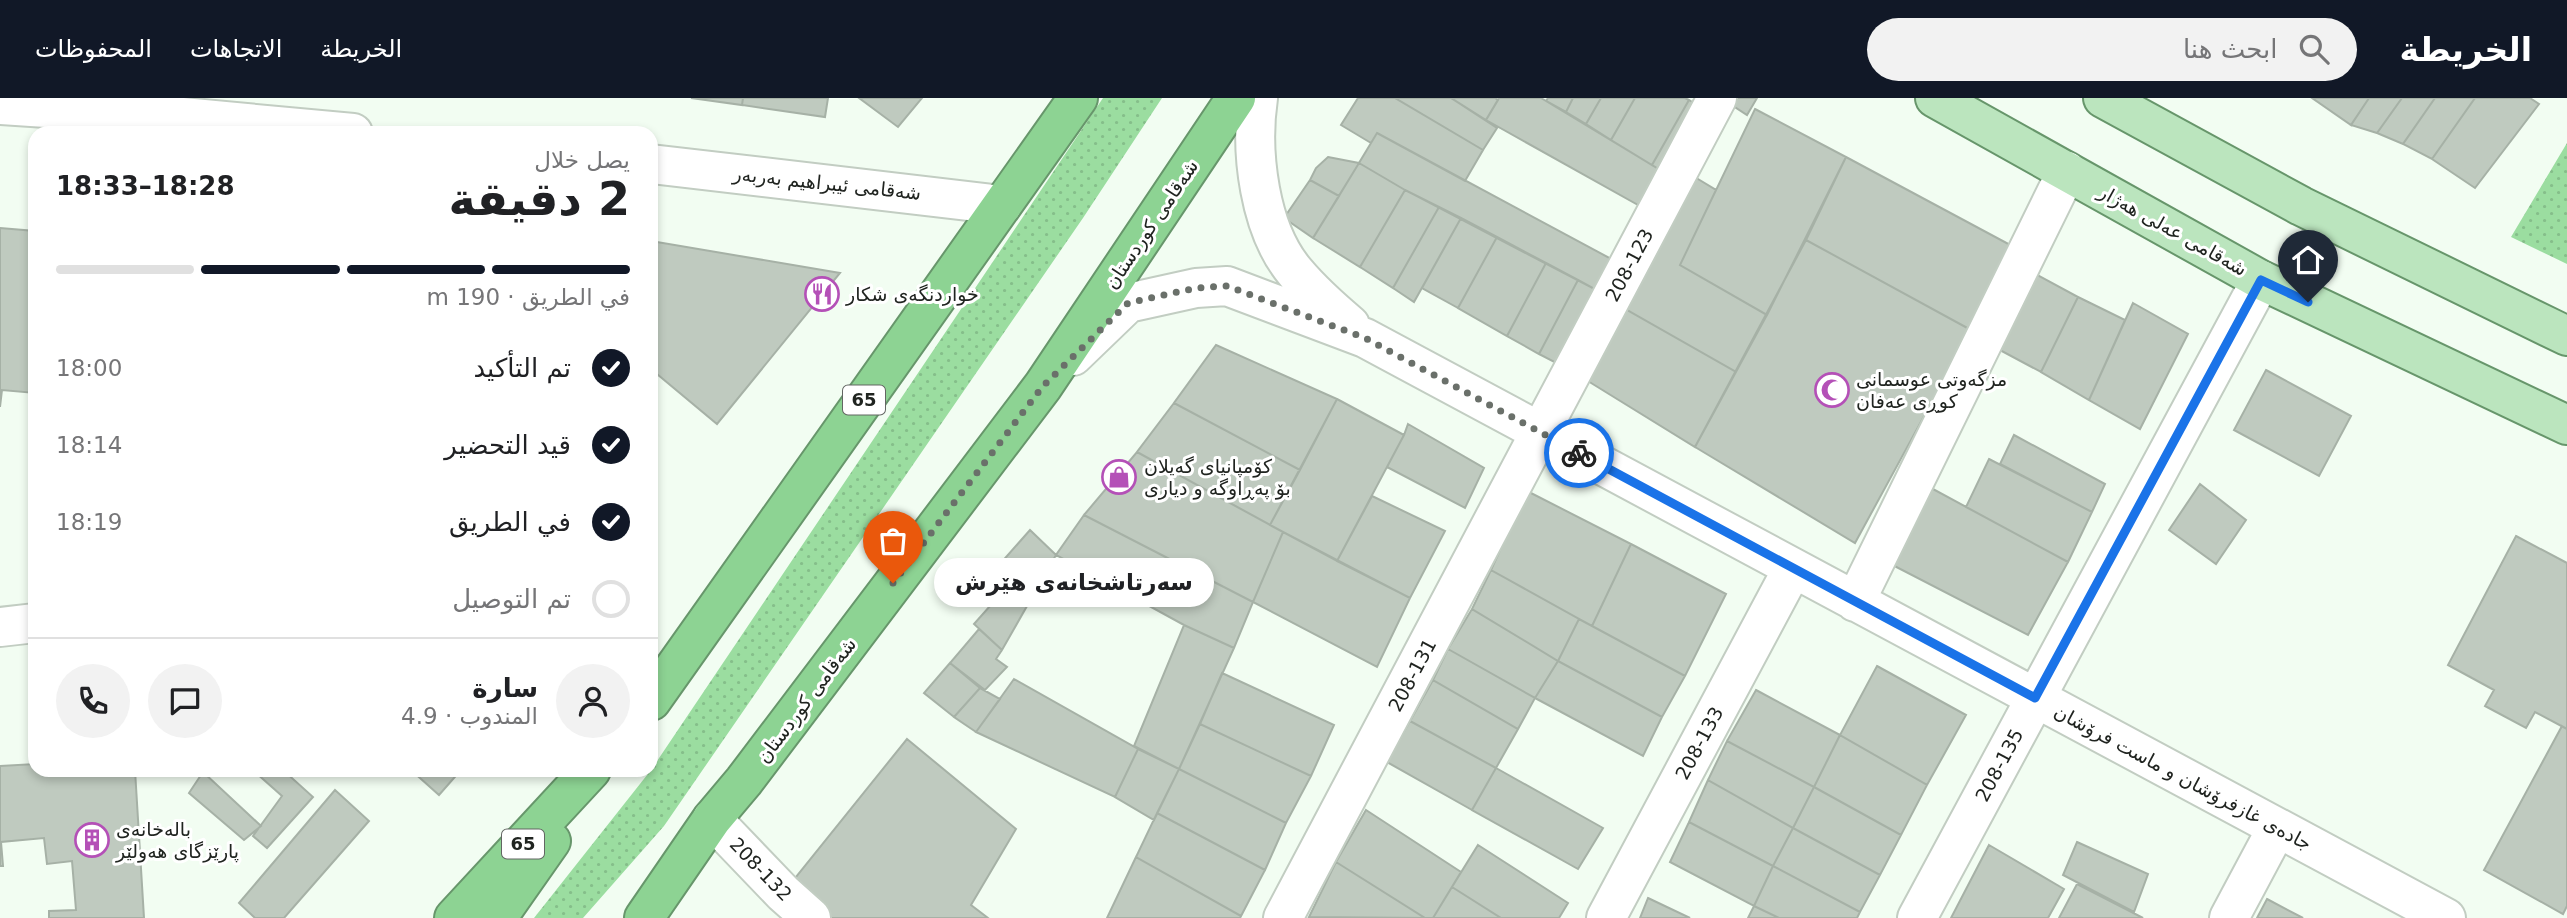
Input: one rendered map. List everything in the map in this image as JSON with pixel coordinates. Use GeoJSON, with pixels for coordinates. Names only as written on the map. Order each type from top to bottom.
{"type":"FeatureCollection","features":[{"type":"Feature","properties":{"kind":"highway","name":"65"},"geometry":{"type":"LineString","coordinates":[[658,691],[1078,98]]}},
{"type":"Feature","properties":{"kind":"highway","name":"شەقامی کوردستان"},"geometry":{"type":"LineString","coordinates":[[646,915],[712,819],[744,781],[1043,386],[1236,98]]}},
{"type":"Feature","properties":{"kind":"highway","name":"65"},"geometry":{"type":"LineString","coordinates":[[454,918],[585,777]]}},
{"type":"Feature","properties":{"kind":"highway","name":"65"},"geometry":{"type":"LineString","coordinates":[[497,918],[595,777]]}},
{"type":"Feature","properties":{"kind":"main road","name":"شەقامی عەلی هەژار"},"geometry":{"type":"LineString","coordinates":[[1935,98],[2261,280],[2567,425]]}},
{"type":"Feature","properties":{"kind":"main road"},"geometry":{"type":"LineString","coordinates":[[2103,98],[2148,109],[2301,206],[2567,336]]}},
{"type":"Feature","properties":{"kind":"street"},"geometry":{"type":"LineString","coordinates":[[1258,98],[1254,139],[1257,171],[1262,203],[1275,238],[1294,271],[1365,338]]}},
{"type":"Feature","properties":{"kind":"street","name":"208-123"},"geometry":{"type":"LineString","coordinates":[[1540,432],[1717,98]]}},
{"type":"Feature","properties":{"kind":"street"},"geometry":{"type":"LineString","coordinates":[[0,105],[184,108],[306,126]]}},
{"type":"Feature","properties":{"kind":"street","name":"شەقامی ئیبراهیم بەربەر"},"geometry":{"type":"LineString","coordinates":[[658,165],[1002,205]]}},
{"type":"Feature","properties":{"kind":"street"},"geometry":{"type":"LineString","coordinates":[[1855,602],[2067,171]]}},
{"type":"Feature","properties":{"kind":"street","name":"208-135"},"geometry":{"type":"LineString","coordinates":[[1917,918],[2261,280]]}},
{"type":"Feature","properties":{"kind":"street"},"geometry":{"type":"LineString","coordinates":[[1043,386],[1128,303],[1196,288],[1227,286],[1365,338]]}},
{"type":"Feature","properties":{"kind":"street","name":"جاده‌ی غازفرۆشان و ماست فرۆشان"},"geometry":{"type":"LineString","coordinates":[[1365,338],[2446,918]]}},
{"type":"Feature","properties":{"kind":"street","name":"208-131"},"geometry":{"type":"LineString","coordinates":[[1283,918],[1540,432]]}},
{"type":"Feature","properties":{"kind":"street","name":"208-133"},"geometry":{"type":"LineString","coordinates":[[1606,918],[1793,568]]}},
{"type":"Feature","properties":{"kind":"street"},"geometry":{"type":"LineString","coordinates":[[0,627],[28,624]]}},
{"type":"Feature","properties":{"kind":"street","name":"208-132"},"geometry":{"type":"LineString","coordinates":[[712,819],[783,893],[811,918]]}},
{"type":"Feature","properties":{"kind":"street"},"geometry":{"type":"LineString","coordinates":[[2229,918],[2277,828]]}},
{"type":"Feature","properties":{"kind":"green space"},"geometry":{"type":"Polygon","coordinates":[[[1103,98],[1162,98],[1083,218],[664,826],[583,918],[534,918],[645,777],[658,777],[658,760],[1103,98]]]}},
{"type":"Feature","properties":{"kind":"green space"},"geometry":{"type":"Polygon","coordinates":[[[2567,143],[2567,264],[2511,237],[2567,143]]]}},
{"type":"Feature","properties":{"kind":"building"},"geometry":{"type":"Polygon","coordinates":[[[691,98],[743,98],[742,105],[691,98]]]}},
{"type":"Feature","properties":{"kind":"building"},"geometry":{"type":"Polygon","coordinates":[[[743,98],[828,98],[825,117],[742,105],[743,98]]]}},
{"type":"Feature","properties":{"kind":"building"},"geometry":{"type":"Polygon","coordinates":[[[859,98],[922,98],[898,127],[859,98]]]}},
{"type":"Feature","properties":{"kind":"building"},"geometry":{"type":"Polygon","coordinates":[[[1358,98],[1395,98],[1483,150],[1465,181],[1377,133],[1371,143],[1341,125],[1358,98]]]}},
{"type":"Feature","properties":{"kind":"building"},"geometry":{"type":"Polygon","coordinates":[[[1395,98],[1451,98],[1497,128],[1483,150],[1395,98]]]}},
{"type":"Feature","properties":{"kind":"building"},"geometry":{"type":"Polygon","coordinates":[[[1451,98],[1495,98],[1498,100],[1486,120],[1451,98]]]}},
{"type":"Feature","properties":{"kind":"building"},"geometry":{"type":"Polygon","coordinates":[[[1499,98],[1541,98],[1670,176],[1647,210],[1486,120],[1499,98]]]}},
{"type":"Feature","properties":{"kind":"building"},"geometry":{"type":"Polygon","coordinates":[[[1548,98],[1573,98],[1566,112],[1546,101],[1548,98]]]}},
{"type":"Feature","properties":{"kind":"building"},"geometry":{"type":"Polygon","coordinates":[[[1573,98],[1601,98],[1586,124],[1566,112],[1573,98]]]}},
{"type":"Feature","properties":{"kind":"building"},"geometry":{"type":"Polygon","coordinates":[[[1601,98],[1635,98],[1611,140],[1586,124],[1601,98]]]}},
{"type":"Feature","properties":{"kind":"building"},"geometry":{"type":"Polygon","coordinates":[[[1635,98],[1689,100],[1652,165],[1611,140],[1635,98]]]}},
{"type":"Feature","properties":{"kind":"building"},"geometry":{"type":"Polygon","coordinates":[[[1721,98],[1757,98],[1747,115],[1721,98]]]}},
{"type":"Feature","properties":{"kind":"building"},"geometry":{"type":"Polygon","coordinates":[[[2312,98],[2369,98],[2351,125],[2312,98]]]}},
{"type":"Feature","properties":{"kind":"building"},"geometry":{"type":"Polygon","coordinates":[[[2369,98],[2402,98],[2377,133],[2351,125],[2369,98]]]}},
{"type":"Feature","properties":{"kind":"building"},"geometry":{"type":"Polygon","coordinates":[[[2402,98],[2435,98],[2403,144],[2377,133],[2402,98]]]}},
{"type":"Feature","properties":{"kind":"building"},"geometry":{"type":"Polygon","coordinates":[[[2435,98],[2475,98],[2432,159],[2403,144],[2435,98]]]}},
{"type":"Feature","properties":{"kind":"building"},"geometry":{"type":"Polygon","coordinates":[[[2475,98],[2530,98],[2539,104],[2475,188],[2432,159],[2475,98]]]}},
{"type":"Feature","properties":{"kind":"building"},"geometry":{"type":"Polygon","coordinates":[[[1689,100],[1707,111],[1670,176],[1652,165],[1689,100]]]}},
{"type":"Feature","properties":{"kind":"building"},"geometry":{"type":"Polygon","coordinates":[[[1755,109],[1846,157],[1767,315],[1680,265],[1755,109]]]}},
{"type":"Feature","properties":{"kind":"building"},"geometry":{"type":"Polygon","coordinates":[[[1377,133],[1615,261],[1600,292],[1359,163],[1377,133]]]}},
{"type":"Feature","properties":{"kind":"building"},"geometry":{"type":"Polygon","coordinates":[[[1328,157],[1359,163],[1339,196],[1310,180],[1316,168],[1328,157]]]}},
{"type":"Feature","properties":{"kind":"building"},"geometry":{"type":"Polygon","coordinates":[[[1846,157],[2014,247],[1971,330],[1806,240],[1846,157]]]}},
{"type":"Feature","properties":{"kind":"building"},"geometry":{"type":"Polygon","coordinates":[[[1359,163],[1405,190],[1360,267],[1313,238],[1359,163]]]}},
{"type":"Feature","properties":{"kind":"building"},"geometry":{"type":"Polygon","coordinates":[[[1693,176],[1716,190],[1680,265],[1767,315],[1736,372],[1622,307],[1693,176]]]}},
{"type":"Feature","properties":{"kind":"building"},"geometry":{"type":"Polygon","coordinates":[[[1310,180],[1339,196],[1313,238],[1284,218],[1310,180]]]}},
{"type":"Feature","properties":{"kind":"building"},"geometry":{"type":"Polygon","coordinates":[[[1405,190],[1439,207],[1393,288],[1360,267],[1405,190]]]}},
{"type":"Feature","properties":{"kind":"building"},"geometry":{"type":"Polygon","coordinates":[[[1439,207],[1461,218],[1414,302],[1393,288],[1439,207]]]}},
{"type":"Feature","properties":{"kind":"building"},"geometry":{"type":"Polygon","coordinates":[[[1461,218],[1497,237],[1458,308],[1422,288],[1461,218]]]}},
{"type":"Feature","properties":{"kind":"building"},"geometry":{"type":"Polygon","coordinates":[[[0,228],[28,230],[28,392],[2,390],[0,407],[0,228]]]}},
{"type":"Feature","properties":{"kind":"building"},"geometry":{"type":"Polygon","coordinates":[[[1497,237],[1546,263],[1507,336],[1458,308],[1497,237]]]}},
{"type":"Feature","properties":{"kind":"building"},"geometry":{"type":"Polygon","coordinates":[[[1806,240],[1971,330],[1855,543],[1695,447],[1806,240]]]}},
{"type":"Feature","properties":{"kind":"building"},"geometry":{"type":"Polygon","coordinates":[[[658,242],[840,273],[717,424],[658,375],[658,242]]]}},
{"type":"Feature","properties":{"kind":"building"},"geometry":{"type":"Polygon","coordinates":[[[1546,263],[1578,280],[1539,354],[1507,336],[1546,263]]]}},
{"type":"Feature","properties":{"kind":"building"},"geometry":{"type":"Polygon","coordinates":[[[2019,265],[2078,297],[2041,372],[1983,341],[2019,265]]]}},
{"type":"Feature","properties":{"kind":"building"},"geometry":{"type":"Polygon","coordinates":[[[1578,280],[1600,292],[1562,366],[1539,354],[1578,280]]]}},
{"type":"Feature","properties":{"kind":"building"},"geometry":{"type":"Polygon","coordinates":[[[2078,297],[2125,320],[2089,400],[2041,372],[2078,297]]]}},
{"type":"Feature","properties":{"kind":"building"},"geometry":{"type":"Polygon","coordinates":[[[2133,303],[2188,334],[2140,429],[2089,400],[2133,303]]]}},
{"type":"Feature","properties":{"kind":"building"},"geometry":{"type":"Polygon","coordinates":[[[1622,307],[1736,372],[1695,447],[1583,378],[1622,307]]]}},
{"type":"Feature","properties":{"kind":"building"},"geometry":{"type":"Polygon","coordinates":[[[1216,345],[1337,399],[1300,470],[1174,403],[1216,345]]]}},
{"type":"Feature","properties":{"kind":"building"},"geometry":{"type":"Polygon","coordinates":[[[2266,370],[2351,416],[2319,476],[2234,430],[2266,370]]]}},
{"type":"Feature","properties":{"kind":"building"},"geometry":{"type":"Polygon","coordinates":[[[1337,399],[1404,435],[1337,561],[1270,525],[1337,399]]]}},
{"type":"Feature","properties":{"kind":"building"},"geometry":{"type":"Polygon","coordinates":[[[1174,403],[1300,470],[1270,525],[1137,452],[1174,403]]]}},
{"type":"Feature","properties":{"kind":"building"},"geometry":{"type":"Polygon","coordinates":[[[1408,424],[1484,468],[1465,508],[1387,467],[1408,424]]]}},
{"type":"Feature","properties":{"kind":"building"},"geometry":{"type":"Polygon","coordinates":[[[2014,435],[2105,484],[2092,512],[2000,464],[2014,435]]]}},
{"type":"Feature","properties":{"kind":"building"},"geometry":{"type":"Polygon","coordinates":[[[1137,452],[1283,532],[1253,602],[1084,515],[1137,452]]]}},
{"type":"Feature","properties":{"kind":"building"},"geometry":{"type":"Polygon","coordinates":[[[1989,459],[2092,512],[2068,562],[1966,507],[1989,459]]]}},
{"type":"Feature","properties":{"kind":"building"},"geometry":{"type":"Polygon","coordinates":[[[1920,482],[2068,562],[2028,635],[1877,557],[1920,482]]]}},
{"type":"Feature","properties":{"kind":"building"},"geometry":{"type":"Polygon","coordinates":[[[2200,484],[2246,520],[2216,564],[2169,530],[2200,484]]]}},
{"type":"Feature","properties":{"kind":"building"},"geometry":{"type":"Polygon","coordinates":[[[1527,491],[1631,544],[1592,626],[1491,570],[1527,491]]]}},
{"type":"Feature","properties":{"kind":"building"},"geometry":{"type":"Polygon","coordinates":[[[1372,496],[1445,531],[1410,598],[1337,561],[1372,496]]]}},
{"type":"Feature","properties":{"kind":"building"},"geometry":{"type":"Polygon","coordinates":[[[1084,515],[1253,602],[1234,648],[1184,625],[1056,555],[1084,515]]]}},
{"type":"Feature","properties":{"kind":"building"},"geometry":{"type":"Polygon","coordinates":[[[1030,530],[1056,555],[1002,650],[974,624],[1015,578],[1000,564],[1030,530]]]}},
{"type":"Feature","properties":{"kind":"building"},"geometry":{"type":"Polygon","coordinates":[[[1283,532],[1410,598],[1377,667],[1253,602],[1283,532]]]}},
{"type":"Feature","properties":{"kind":"building"},"geometry":{"type":"Polygon","coordinates":[[[2516,536],[2567,563],[2567,729],[2535,712],[2526,728],[2485,706],[2494,690],[2448,665],[2516,536]]]}},
{"type":"Feature","properties":{"kind":"building"},"geometry":{"type":"Polygon","coordinates":[[[1631,544],[1726,594],[1685,676],[1592,626],[1631,544]]]}},
{"type":"Feature","properties":{"kind":"building"},"geometry":{"type":"Polygon","coordinates":[[[1491,570],[1579,619],[1558,661],[1472,609],[1491,570]]]}},
{"type":"Feature","properties":{"kind":"building"},"geometry":{"type":"Polygon","coordinates":[[[1472,609],[1558,661],[1535,698],[1448,649],[1472,609]]]}},
{"type":"Feature","properties":{"kind":"building"},"geometry":{"type":"Polygon","coordinates":[[[1579,619],[1685,676],[1662,717],[1558,661],[1579,619]]]}},
{"type":"Feature","properties":{"kind":"building"},"geometry":{"type":"Polygon","coordinates":[[[1184,625],[1234,648],[1179,769],[1134,746],[1184,625]]]}},
{"type":"Feature","properties":{"kind":"building"},"geometry":{"type":"Polygon","coordinates":[[[979,629],[1002,650],[996,659],[1007,667],[985,690],[950,663],[979,629]]]}},
{"type":"Feature","properties":{"kind":"building"},"geometry":{"type":"Polygon","coordinates":[[[1448,649],[1535,698],[1518,729],[1433,680],[1448,649]]]}},
{"type":"Feature","properties":{"kind":"building"},"geometry":{"type":"Polygon","coordinates":[[[1558,661],[1662,717],[1643,756],[1535,698],[1558,661]]]}},
{"type":"Feature","properties":{"kind":"building"},"geometry":{"type":"Polygon","coordinates":[[[950,663],[980,688],[954,717],[924,693],[950,663]]]}},
{"type":"Feature","properties":{"kind":"building"},"geometry":{"type":"Polygon","coordinates":[[[1877,666],[1966,715],[1927,785],[1840,735],[1877,666]]]}},
{"type":"Feature","properties":{"kind":"building"},"geometry":{"type":"Polygon","coordinates":[[[1222,673],[1334,725],[1311,776],[1200,724],[1222,673]]]}},
{"type":"Feature","properties":{"kind":"building"},"geometry":{"type":"Polygon","coordinates":[[[1014,679],[1138,749],[1115,797],[976,732],[1014,679]]]}},
{"type":"Feature","properties":{"kind":"building"},"geometry":{"type":"Polygon","coordinates":[[[1433,680],[1518,729],[1496,768],[1410,721],[1433,680]]]}},
{"type":"Feature","properties":{"kind":"building"},"geometry":{"type":"Polygon","coordinates":[[[980,688],[1000,699],[976,732],[954,717],[980,688]]]}},
{"type":"Feature","properties":{"kind":"building"},"geometry":{"type":"Polygon","coordinates":[[[1756,690],[1840,735],[1814,787],[1727,741],[1756,690]]]}},
{"type":"Feature","properties":{"kind":"building"},"geometry":{"type":"Polygon","coordinates":[[[1410,721],[1496,768],[1472,810],[1387,762],[1410,721]]]}},
{"type":"Feature","properties":{"kind":"building"},"geometry":{"type":"Polygon","coordinates":[[[1200,724],[1311,776],[1286,823],[1179,769],[1200,724]]]}},
{"type":"Feature","properties":{"kind":"building"},"geometry":{"type":"Polygon","coordinates":[[[2562,726],[2567,729],[2567,906],[2563,914],[2484,870],[2562,726]]]}},
{"type":"Feature","properties":{"kind":"building"},"geometry":{"type":"Polygon","coordinates":[[[1840,735],[1927,785],[1901,835],[1814,787],[1840,735]]]}},
{"type":"Feature","properties":{"kind":"building"},"geometry":{"type":"Polygon","coordinates":[[[907,739],[1016,829],[971,905],[988,918],[813,918],[783,893],[907,739]]]}},
{"type":"Feature","properties":{"kind":"building"},"geometry":{"type":"Polygon","coordinates":[[[1727,741],[1814,787],[1793,828],[1708,780],[1727,741]]]}},
{"type":"Feature","properties":{"kind":"building"},"geometry":{"type":"Polygon","coordinates":[[[1138,749],[1179,769],[1154,820],[1115,797],[1138,749]]]}},
{"type":"Feature","properties":{"kind":"building","name":"بالەخانەی پارێزگای هەولێر"},"geometry":{"type":"Polygon","coordinates":[[[28,764],[28,777],[135,777],[144,918],[49,918],[49,911],[76,910],[72,861],[47,864],[44,838],[1,842],[3,866],[0,866],[0,766],[28,764]]]}},
{"type":"Feature","properties":{"kind":"building"},"geometry":{"type":"Polygon","coordinates":[[[1496,768],[1603,828],[1578,869],[1472,810],[1496,768]]]}},
{"type":"Feature","properties":{"kind":"building"},"geometry":{"type":"Polygon","coordinates":[[[1179,769],[1286,823],[1265,870],[1157,813],[1179,769]]]}},
{"type":"Feature","properties":{"kind":"building"},"geometry":{"type":"Polygon","coordinates":[[[200,777],[208,777],[261,826],[244,840],[189,793],[200,777]]]}},
{"type":"Feature","properties":{"kind":"building"},"geometry":{"type":"Polygon","coordinates":[[[261,777],[291,777],[313,797],[267,848],[253,836],[282,796],[261,777]]]}},
{"type":"Feature","properties":{"kind":"building"},"geometry":{"type":"Polygon","coordinates":[[[419,777],[455,777],[439,795],[419,777]]]}},
{"type":"Feature","properties":{"kind":"building"},"geometry":{"type":"Polygon","coordinates":[[[1708,780],[1793,828],[1773,866],[1689,822],[1708,780]]]}},
{"type":"Feature","properties":{"kind":"building"},"geometry":{"type":"Polygon","coordinates":[[[1814,787],[1901,835],[1880,875],[1793,828],[1814,787]]]}},
{"type":"Feature","properties":{"kind":"building"},"geometry":{"type":"Polygon","coordinates":[[[335,790],[369,821],[284,918],[255,918],[239,903],[335,790]]]}},
{"type":"Feature","properties":{"kind":"building"},"geometry":{"type":"Polygon","coordinates":[[[1366,810],[1461,872],[1433,918],[1425,918],[1336,862],[1366,810]]]}},
{"type":"Feature","properties":{"kind":"building"},"geometry":{"type":"Polygon","coordinates":[[[1157,813],[1265,870],[1241,916],[1136,857],[1157,813]]]}},
{"type":"Feature","properties":{"kind":"building"},"geometry":{"type":"Polygon","coordinates":[[[1689,822],[1773,866],[1754,906],[1670,862],[1689,822]]]}},
{"type":"Feature","properties":{"kind":"building"},"geometry":{"type":"Polygon","coordinates":[[[1793,828],[1880,875],[1860,912],[1773,866],[1793,828]]]}},
{"type":"Feature","properties":{"kind":"building"},"geometry":{"type":"Polygon","coordinates":[[[2077,842],[2148,874],[2134,912],[2063,875],[2077,842]]]}},
{"type":"Feature","properties":{"kind":"building"},"geometry":{"type":"Polygon","coordinates":[[[1478,845],[1568,903],[1559,918],[1501,918],[1452,887],[1478,845]]]}},
{"type":"Feature","properties":{"kind":"building"},"geometry":{"type":"Polygon","coordinates":[[[1989,845],[2064,889],[2048,918],[1951,918],[1989,845]]]}},
{"type":"Feature","properties":{"kind":"building"},"geometry":{"type":"Polygon","coordinates":[[[1136,857],[1241,916],[1240,918],[1107,918],[1136,857]]]}},
{"type":"Feature","properties":{"kind":"building"},"geometry":{"type":"Polygon","coordinates":[[[1336,862],[1425,918],[1309,917],[1336,862]]]}},
{"type":"Feature","properties":{"kind":"building"},"geometry":{"type":"Polygon","coordinates":[[[1773,866],[1860,912],[1857,918],[1779,918],[1754,906],[1773,866]]]}},
{"type":"Feature","properties":{"kind":"building"},"geometry":{"type":"Polygon","coordinates":[[[2077,884],[2143,918],[2059,918],[2077,884]]]}},
{"type":"Feature","properties":{"kind":"building"},"geometry":{"type":"Polygon","coordinates":[[[1452,887],[1501,918],[1433,918],[1452,887]]]}},
{"type":"Feature","properties":{"kind":"building"},"geometry":{"type":"Polygon","coordinates":[[[1648,898],[1690,918],[1640,918],[1648,898]]]}},
{"type":"Feature","properties":{"kind":"building"},"geometry":{"type":"Polygon","coordinates":[[[2267,899],[2303,918],[2257,918],[2267,899]]]}},
{"type":"Feature","properties":{"kind":"building"},"geometry":{"type":"Polygon","coordinates":[[[1754,906],[1779,918],[1748,918],[1754,906]]]}},
{"type":"Feature","properties":{"kind":"way so far"},"geometry":{"type":"LineString","coordinates":[[893,583],[1043,386],[1128,303],[1196,288],[1227,286],[1365,338],[1579,453]]}},
{"type":"Feature","properties":{"kind":"place","name":"خواردنگەی شکار"},"geometry":{"type":"Point","coordinates":[822,294]}},
{"type":"Feature","properties":{"kind":"place","name":"مزگەوتی عوسمانی کوڕی عەفان"},"geometry":{"type":"Point","coordinates":[1832,390]}},
{"type":"Feature","properties":{"kind":"place","name":"کۆمپانیای گەیلان بۆ پەڕاوگە و دیاری"},"geometry":{"type":"Point","coordinates":[1119,477]}},
{"type":"Feature","properties":{"kind":"place","name":"سەرتاشخانەی هێرش"},"geometry":{"type":"Point","coordinates":[893,583]}},
{"type":"Feature","properties":{"kind":"place","name":"بالەخانەی پارێزگای هەولێر"},"geometry":{"type":"Point","coordinates":[92,840]}},
{"type":"Feature","properties":{"kind":"route"},"geometry":{"type":"LineString","coordinates":[[1579,453],[2035,698],[2261,280],[2308,302]]}}]}
